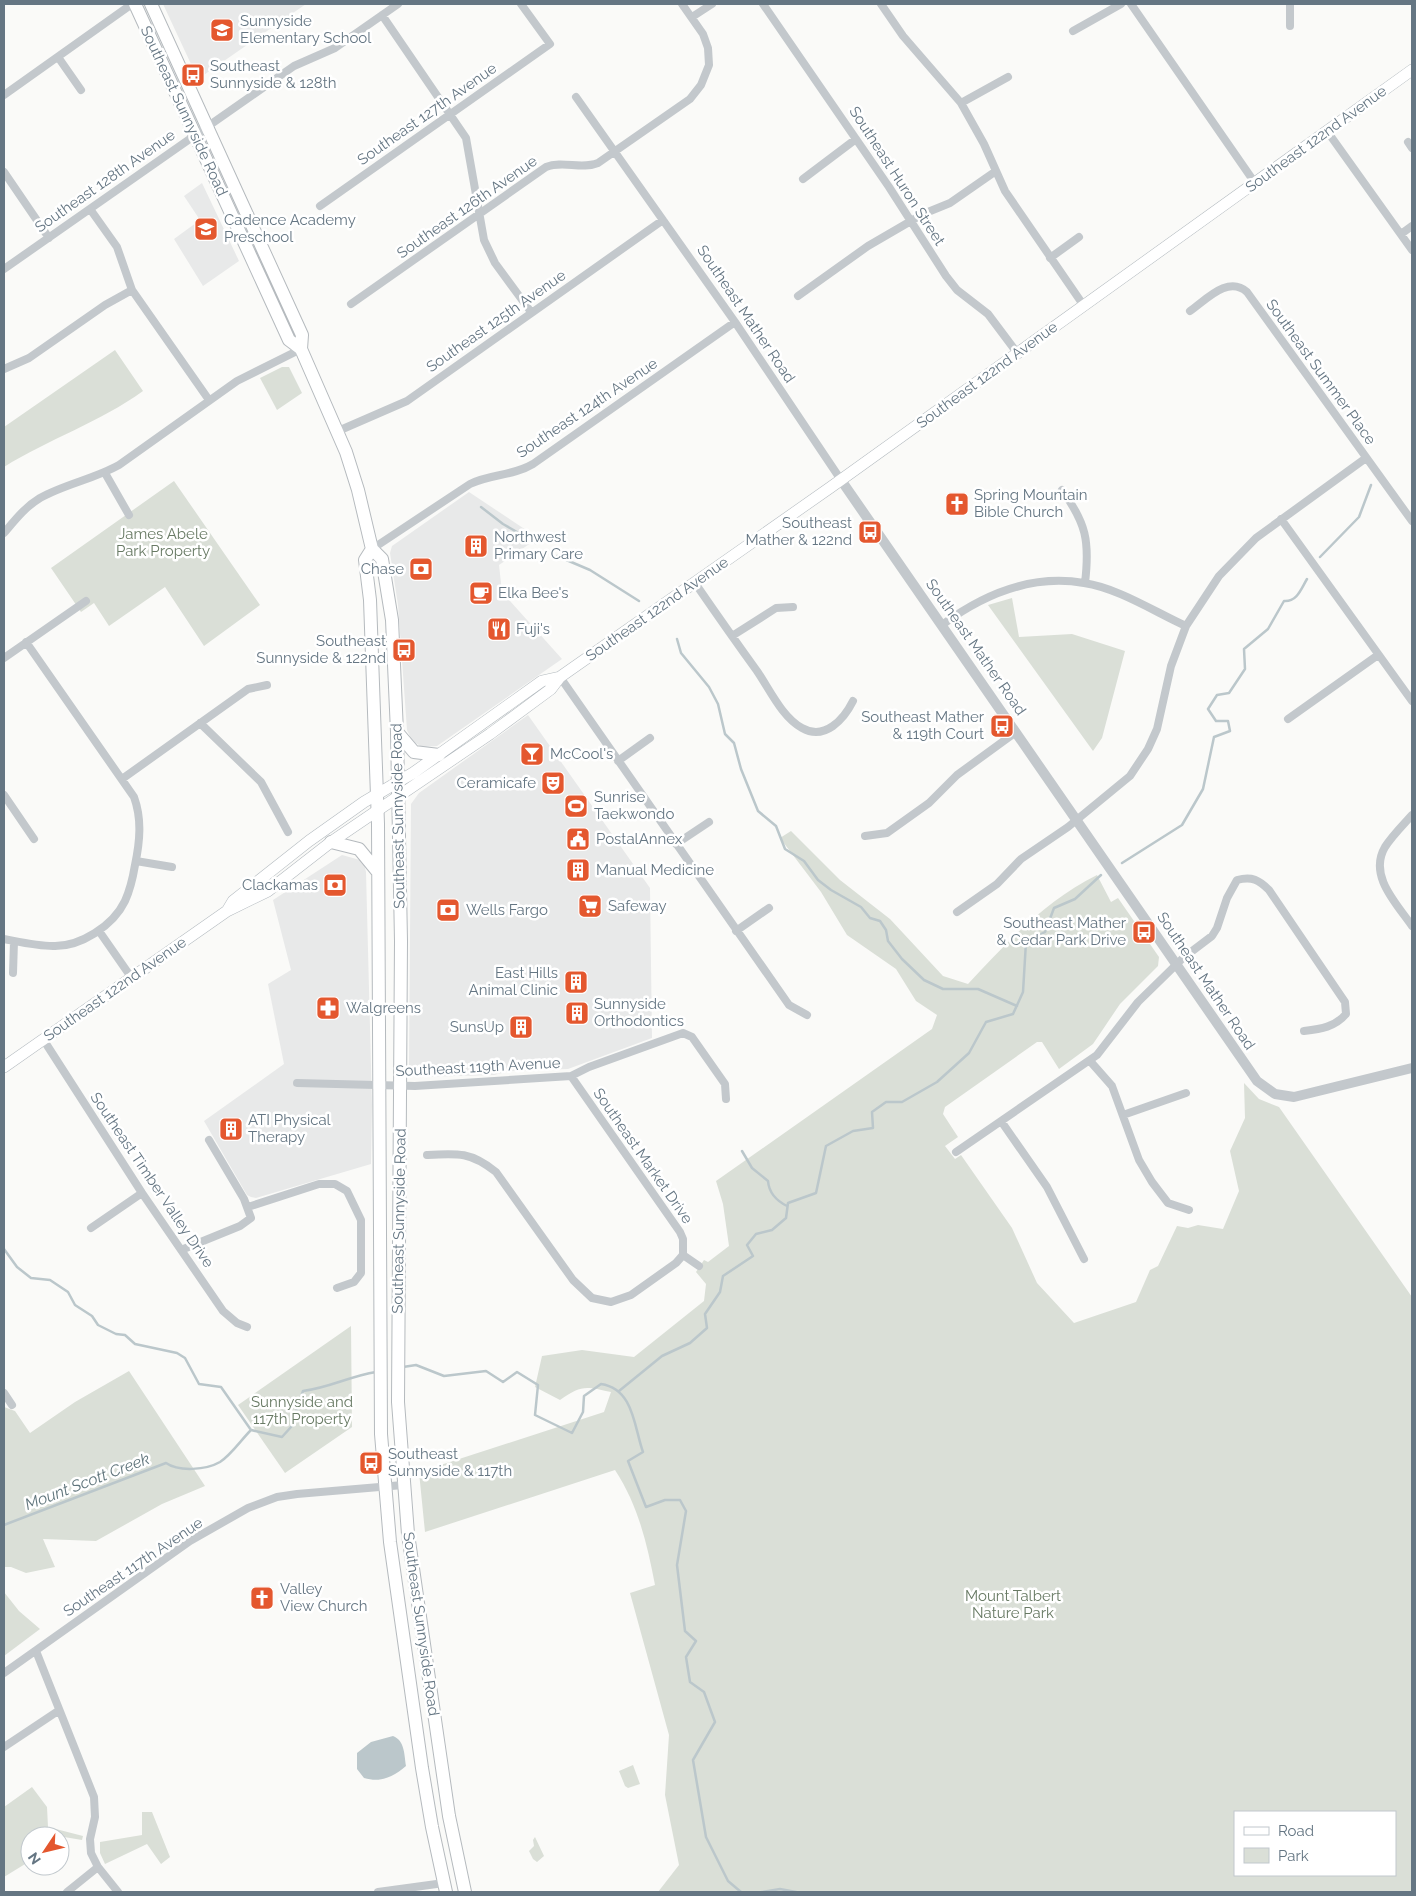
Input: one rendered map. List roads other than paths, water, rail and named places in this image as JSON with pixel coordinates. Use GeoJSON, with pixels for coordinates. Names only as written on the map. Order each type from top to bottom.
{"type":"FeatureCollection","features":[{"type":"Feature","properties":{"kind":"main road","name":"Southeast Sunnyside Road"},"geometry":{"type":"LineString","coordinates":[[134,4],[289,340],[301,349],[338,430],[358,490],[372,549],[382,559],[392,620],[397,732],[401,942],[398,1402],[403,1485],[440,1759],[465,1892]]}},
{"type":"Feature","properties":{"kind":"main road","name":"Southeast Sunnyside Road"},"geometry":{"type":"LineString","coordinates":[[151,4],[302,335],[301,349]]}},
{"type":"Feature","properties":{"kind":"main road","name":"Southeast 122nd Avenue"},"geometry":{"type":"LineString","coordinates":[[4,1067],[227,911],[268,891],[331,842],[490,734],[551,689],[560,677],[1018,354],[1412,70]]}},
{"type":"Feature","properties":{"kind":"main road"},"geometry":{"type":"LineString","coordinates":[[244,242],[268,260]]}},
{"type":"Feature","properties":{"kind":"main road","name":"Southeast Sunnyside Road"},"geometry":{"type":"LineString","coordinates":[[372,549],[365,560],[370,600],[378,810],[379,1351],[384,1487],[422,1768],[445,1887]]}},
{"type":"Feature","properties":{"kind":"main road"},"geometry":{"type":"LineString","coordinates":[[370,600],[392,620]]}},
{"type":"Feature","properties":{"kind":"main road","name":"Southeast 122nd Avenue"},"geometry":{"type":"LineString","coordinates":[[227,911],[233,901],[309,841],[377,794],[439,755],[542,681],[560,677]]}},
{"type":"Feature","properties":{"kind":"main road"},"geometry":{"type":"LineString","coordinates":[[490,734],[493,726],[512,711],[514,702]]}},
{"type":"Feature","properties":{"kind":"main road"},"geometry":{"type":"LineString","coordinates":[[397,732],[414,752],[439,755]]}},
{"type":"Feature","properties":{"kind":"main road"},"geometry":{"type":"LineString","coordinates":[[331,842],[359,849],[377,870]]}},
{"type":"Feature","properties":{"kind":"street"},"geometry":{"type":"LineString","coordinates":[[4,95],[134,4]]}},
{"type":"Feature","properties":{"kind":"street","name":"Southeast 128th Avenue"},"geometry":{"type":"LineString","coordinates":[[4,269],[294,66],[335,48],[398,4]]}},
{"type":"Feature","properties":{"kind":"street"},"geometry":{"type":"LineString","coordinates":[[682,4],[692,17],[712,4]]}},
{"type":"Feature","properties":{"kind":"street","name":"Southeast Huron Street"},"geometry":{"type":"LineString","coordinates":[[763,4],[957,290],[988,314],[1018,354]]}},
{"type":"Feature","properties":{"kind":"street"},"geometry":{"type":"LineString","coordinates":[[881,4],[902,36],[961,103],[974,124],[1019,214],[1084,306]]}},
{"type":"Feature","properties":{"kind":"street"},"geometry":{"type":"LineString","coordinates":[[1073,30],[1121,4]]}},
{"type":"Feature","properties":{"kind":"street"},"geometry":{"type":"LineString","coordinates":[[1131,4],[1255,183]]}},
{"type":"Feature","properties":{"kind":"street"},"geometry":{"type":"LineString","coordinates":[[1290,4],[1290,26]]}},
{"type":"Feature","properties":{"kind":"street","name":"Southeast 127th Avenue"},"geometry":{"type":"LineString","coordinates":[[320,206],[550,44],[523,5]]}},
{"type":"Feature","properties":{"kind":"street"},"geometry":{"type":"LineString","coordinates":[[382,15],[461,129],[468,144],[484,240],[495,262],[531,312]]}},
{"type":"Feature","properties":{"kind":"street","name":"Southeast 126th Avenue"},"geometry":{"type":"LineString","coordinates":[[351,304],[546,168],[553,164],[590,166],[614,152],[690,99],[701,85],[709,65],[708,48],[704,34],[692,17]]}},
{"type":"Feature","properties":{"kind":"street"},"geometry":{"type":"LineString","coordinates":[[58,57],[81,90]]}},
{"type":"Feature","properties":{"kind":"street"},"geometry":{"type":"LineString","coordinates":[[961,103],[1008,76]]}},
{"type":"Feature","properties":{"kind":"street","name":"Southeast Mather Road"},"geometry":{"type":"LineString","coordinates":[[576,97],[735,322],[841,480],[1077,819],[1252,1075],[1271,1092],[1285,1096],[1302,1096],[1412,1068]]}},
{"type":"Feature","properties":{"kind":"street"},"geometry":{"type":"LineString","coordinates":[[1327,132],[1412,250]]}},
{"type":"Feature","properties":{"kind":"street"},"geometry":{"type":"LineString","coordinates":[[803,179],[856,139]]}},
{"type":"Feature","properties":{"kind":"street"},"geometry":{"type":"LineString","coordinates":[[798,296],[868,246],[910,221],[950,203],[996,170]]}},
{"type":"Feature","properties":{"kind":"street"},"geometry":{"type":"LineString","coordinates":[[4,172],[49,238]]}},
{"type":"Feature","properties":{"kind":"street"},"geometry":{"type":"LineString","coordinates":[[90,209],[117,247],[132,290],[209,400]]}},
{"type":"Feature","properties":{"kind":"street","name":"Southeast 125th Avenue"},"geometry":{"type":"LineString","coordinates":[[338,430],[407,400],[663,220]]}},
{"type":"Feature","properties":{"kind":"street"},"geometry":{"type":"LineString","coordinates":[[1401,234],[1412,226]]}},
{"type":"Feature","properties":{"kind":"street"},"geometry":{"type":"LineString","coordinates":[[1050,258],[1079,237]]}},
{"type":"Feature","properties":{"kind":"street","name":"Southeast Summer Place"},"geometry":{"type":"LineString","coordinates":[[1190,311],[1225,286],[1235,286],[1243,289],[1412,521]]}},
{"type":"Feature","properties":{"kind":"street"},"geometry":{"type":"LineString","coordinates":[[4,369],[29,358],[105,304],[132,290]]}},
{"type":"Feature","properties":{"kind":"street","name":"Southeast 124th Avenue"},"geometry":{"type":"LineString","coordinates":[[372,549],[470,484],[487,477],[515,472],[528,467],[735,322]]}},
{"type":"Feature","properties":{"kind":"street"},"geometry":{"type":"LineString","coordinates":[[4,533],[26,508],[41,498],[105,473],[237,381],[301,349]]}},
{"type":"Feature","properties":{"kind":"street"},"geometry":{"type":"LineString","coordinates":[[957,912],[997,884],[1021,859],[1068,828],[1120,786],[1148,749],[1162,713],[1171,666],[1186,626],[1208,590],[1230,562],[1256,538],[1366,458]]}},
{"type":"Feature","properties":{"kind":"street"},"geometry":{"type":"LineString","coordinates":[[105,473],[128,515]]}},
{"type":"Feature","properties":{"kind":"street"},"geometry":{"type":"LineString","coordinates":[[1062,490],[1077,511],[1083,524],[1087,565],[1085,583]]}},
{"type":"Feature","properties":{"kind":"street"},"geometry":{"type":"LineString","coordinates":[[1281,519],[1412,701]]}},
{"type":"Feature","properties":{"kind":"street"},"geometry":{"type":"LineString","coordinates":[[942,625],[977,602],[1012,587],[1050,581],[1085,583],[1108,589],[1186,626]]}},
{"type":"Feature","properties":{"kind":"street"},"geometry":{"type":"LineString","coordinates":[[695,583],[783,710],[803,729],[815,732],[826,730],[846,715],[853,701]]}},
{"type":"Feature","properties":{"kind":"street"},"geometry":{"type":"LineString","coordinates":[[4,658],[86,601]]}},
{"type":"Feature","properties":{"kind":"street"},"geometry":{"type":"LineString","coordinates":[[732,636],[776,608],[793,607]]}},
{"type":"Feature","properties":{"kind":"street"},"geometry":{"type":"LineString","coordinates":[[4,939],[59,946],[78,942],[99,931],[124,903],[136,861],[140,813],[134,797],[26,642]]}},
{"type":"Feature","properties":{"kind":"street"},"geometry":{"type":"LineString","coordinates":[[1288,719],[1378,655]]}},
{"type":"Feature","properties":{"kind":"street"},"geometry":{"type":"LineString","coordinates":[[560,677],[789,1005],[808,1015]]}},
{"type":"Feature","properties":{"kind":"street"},"geometry":{"type":"LineString","coordinates":[[122,780],[248,689],[267,685]]}},
{"type":"Feature","properties":{"kind":"street"},"geometry":{"type":"LineString","coordinates":[[200,724],[260,782],[288,832]]}},
{"type":"Feature","properties":{"kind":"street"},"geometry":{"type":"LineString","coordinates":[[865,836],[887,833],[929,803],[957,775],[1016,732]]}},
{"type":"Feature","properties":{"kind":"street"},"geometry":{"type":"LineString","coordinates":[[618,761],[650,738]]}},
{"type":"Feature","properties":{"kind":"street"},"geometry":{"type":"LineString","coordinates":[[4,795],[34,839]]}},
{"type":"Feature","properties":{"kind":"street"},"geometry":{"type":"LineString","coordinates":[[1412,815],[1385,846],[1380,867],[1385,887],[1412,926]]}},
{"type":"Feature","properties":{"kind":"street"},"geometry":{"type":"LineString","coordinates":[[676,844],[709,822]]}},
{"type":"Feature","properties":{"kind":"street"},"geometry":{"type":"LineString","coordinates":[[136,861],[172,867]]}},
{"type":"Feature","properties":{"kind":"street"},"geometry":{"type":"LineString","coordinates":[[956,1152],[1090,1062],[1134,1007],[1177,964],[1212,936],[1219,923],[1227,898],[1237,880],[1247,877],[1259,881],[1269,890],[1345,1002],[1346,1014],[1340,1021],[1318,1030],[1304,1031]]}},
{"type":"Feature","properties":{"kind":"street"},"geometry":{"type":"LineString","coordinates":[[736,931],[769,908]]}},
{"type":"Feature","properties":{"kind":"street"},"geometry":{"type":"LineString","coordinates":[[99,931],[131,977]]}},
{"type":"Feature","properties":{"kind":"street"},"geometry":{"type":"LineString","coordinates":[[13,973],[14,941]]}},
{"type":"Feature","properties":{"kind":"street","name":"Southeast 119th Avenue"},"geometry":{"type":"LineString","coordinates":[[297,1083],[400,1086],[570,1076],[683,1033],[692,1037],[725,1084],[726,1099]]}},
{"type":"Feature","properties":{"kind":"street","name":"Southeast Timber Valley Drive"},"geometry":{"type":"LineString","coordinates":[[43,1039],[142,1194],[228,1317],[247,1328]]}},
{"type":"Feature","properties":{"kind":"street"},"geometry":{"type":"LineString","coordinates":[[1090,1062],[1112,1086],[1139,1160],[1152,1182],[1168,1203],[1189,1210]]}},
{"type":"Feature","properties":{"kind":"street","name":"Southeast Market Drive"},"geometry":{"type":"LineString","coordinates":[[570,1076],[680,1232],[684,1239],[683,1255]]}},
{"type":"Feature","properties":{"kind":"street"},"geometry":{"type":"LineString","coordinates":[[1123,1115],[1186,1093]]}},
{"type":"Feature","properties":{"kind":"street"},"geometry":{"type":"LineString","coordinates":[[1001,1122],[1047,1186],[1084,1259]]}},
{"type":"Feature","properties":{"kind":"street"},"geometry":{"type":"LineString","coordinates":[[181,1250],[240,1226],[251,1218],[248,1207],[209,1140]]}},
{"type":"Feature","properties":{"kind":"street"},"geometry":{"type":"LineString","coordinates":[[427,1155],[463,1154],[483,1162],[496,1172],[573,1280],[592,1298],[611,1302],[631,1296],[676,1263],[683,1255],[698,1266]]}},
{"type":"Feature","properties":{"kind":"street"},"geometry":{"type":"LineString","coordinates":[[248,1207],[319,1184],[335,1184],[347,1191],[361,1220],[361,1273],[354,1282],[337,1288]]}},
{"type":"Feature","properties":{"kind":"street"},"geometry":{"type":"LineString","coordinates":[[91,1228],[142,1194]]}},
{"type":"Feature","properties":{"kind":"street"},"geometry":{"type":"LineString","coordinates":[[4,1393],[12,1406]]}},
{"type":"Feature","properties":{"kind":"street","name":"Southeast 117th Avenue"},"geometry":{"type":"LineString","coordinates":[[4,1673],[190,1541],[255,1505],[277,1497],[297,1494],[403,1485]]}},
{"type":"Feature","properties":{"kind":"street"},"geometry":{"type":"LineString","coordinates":[[36,1651],[58,1711],[94,1798],[95,1817],[90,1839],[91,1853],[98,1867],[118,1892]]}},
{"type":"Feature","properties":{"kind":"street"},"geometry":{"type":"LineString","coordinates":[[4,1747],[58,1711]]}},
{"type":"Feature","properties":{"kind":"street"},"geometry":{"type":"LineString","coordinates":[[67,1892],[98,1867]]}},
{"type":"Feature","properties":{"kind":"street"},"geometry":{"type":"LineString","coordinates":[[378,1892],[445,1887]]}},
{"type":"Feature","properties":{"kind":"waterway"},"geometry":{"type":"LineString","coordinates":[[1320,557],[1359,517],[1371,485]]}},
{"type":"Feature","properties":{"kind":"waterway"},"geometry":{"type":"LineString","coordinates":[[481,507],[503,524],[536,543]]}},
{"type":"Feature","properties":{"kind":"waterway"},"geometry":{"type":"LineString","coordinates":[[557,556],[590,570],[639,601]]}},
{"type":"Feature","properties":{"kind":"waterway"},"geometry":{"type":"LineString","coordinates":[[1122,863],[1182,825],[1203,789],[1214,737],[1230,731],[1228,721],[1216,721],[1208,709],[1217,695],[1229,693],[1245,669],[1244,649],[1268,629],[1284,601],[1295,597],[1301,591],[1307,579]]}},
{"type":"Feature","properties":{"kind":"waterway"},"geometry":{"type":"LineString","coordinates":[[677,639],[681,653],[709,687],[718,704],[725,734],[734,743],[741,769],[758,811],[776,826],[785,849],[804,861],[818,880],[831,890],[861,907],[870,918],[880,921],[886,930],[888,941],[902,959],[924,980],[943,989],[978,989],[1017,1006]]}},
{"type":"Feature","properties":{"kind":"waterway"},"geometry":{"type":"LineString","coordinates":[[619,1391],[662,1356],[690,1343],[707,1328],[705,1314],[720,1292],[723,1276],[753,1256],[747,1245],[756,1234],[772,1230],[786,1218],[788,1203],[816,1193],[826,1146],[853,1131],[873,1128],[872,1112],[886,1102],[902,1102],[937,1082],[969,1053],[986,1022],[1013,1014],[1023,992],[1026,942],[1045,932],[1054,908],[1075,899],[1101,875]]}},
{"type":"Feature","properties":{"kind":"waterway"},"geometry":{"type":"LineString","coordinates":[[742,1151],[752,1168],[768,1181],[774,1196],[787,1206]]}},
{"type":"Feature","properties":{"kind":"waterway"},"geometry":{"type":"LineString","coordinates":[[4,1249],[17,1267],[31,1278],[50,1280],[68,1292],[75,1305],[92,1316],[98,1325],[116,1334],[125,1335],[135,1344],[177,1353],[185,1358],[199,1384],[221,1387],[251,1430]]}},
{"type":"Feature","properties":{"kind":"waterway","name":"Mount Scott Creek"},"geometry":{"type":"LineString","coordinates":[[403,1367],[416,1365],[444,1376],[486,1371],[503,1382],[517,1372],[538,1385],[535,1415],[572,1433],[583,1412],[584,1396],[601,1384],[612,1387],[626,1401],[631,1410],[643,1452],[628,1461],[646,1507],[665,1500],[680,1500],[686,1511],[677,1565],[685,1631],[696,1641],[686,1657],[690,1682],[704,1692],[715,1722],[693,1760],[706,1837],[728,1881],[741,1892]]}},
{"type":"Feature","properties":{"kind":"waterway","name":"Mount Scott Creek"},"geometry":{"type":"LineString","coordinates":[[4,1525],[166,1463],[185,1469],[214,1465],[228,1455],[251,1430],[282,1437],[291,1427],[303,1391],[376,1372]]}},
{"type":"Feature","properties":{"kind":"waterway","name":"Mount Scott Creek"},"geometry":{"type":"LineString","coordinates":[[762,1892],[780,1889],[796,1892]]}},
{"type":"Feature","properties":{"kind":"place","name":"Sunnyside Elementary School"},"geometry":{"type":"Point","coordinates":[222,30]}},
{"type":"Feature","properties":{"kind":"place","name":"Southeast Sunnyside & 128th"},"geometry":{"type":"Point","coordinates":[193,75]}},
{"type":"Feature","properties":{"kind":"place","name":"Cadence Academy Preschool"},"geometry":{"type":"Point","coordinates":[206,229]}},
{"type":"Feature","properties":{"kind":"place","name":"Spring Mountain Bible Church"},"geometry":{"type":"Point","coordinates":[957,504]}},
{"type":"Feature","properties":{"kind":"place","name":"Southeast Mather & 122nd"},"geometry":{"type":"Point","coordinates":[870,532]}},
{"type":"Feature","properties":{"kind":"place","name":"Northwest Primary Care"},"geometry":{"type":"Point","coordinates":[476,546]}},
{"type":"Feature","properties":{"kind":"place","name":"Chase"},"geometry":{"type":"Point","coordinates":[421,569]}},
{"type":"Feature","properties":{"kind":"place","name":"Elka Bee's"},"geometry":{"type":"Point","coordinates":[481,593]}},
{"type":"Feature","properties":{"kind":"place","name":"Fuji's"},"geometry":{"type":"Point","coordinates":[499,629]}},
{"type":"Feature","properties":{"kind":"place","name":"Southeast Sunnyside & 122nd"},"geometry":{"type":"Point","coordinates":[404,650]}},
{"type":"Feature","properties":{"kind":"place","name":"Southeast Mather & 119th Court"},"geometry":{"type":"Point","coordinates":[1002,726]}},
{"type":"Feature","properties":{"kind":"place","name":"McCool's"},"geometry":{"type":"Point","coordinates":[532,754]}},
{"type":"Feature","properties":{"kind":"place","name":"Ceramicafe"},"geometry":{"type":"Point","coordinates":[553,783]}},
{"type":"Feature","properties":{"kind":"place","name":"Sunrise Taekwondo"},"geometry":{"type":"Point","coordinates":[576,806]}},
{"type":"Feature","properties":{"kind":"place","name":"PostalAnnex"},"geometry":{"type":"Point","coordinates":[578,839]}},
{"type":"Feature","properties":{"kind":"place","name":"Manual Medicine"},"geometry":{"type":"Point","coordinates":[578,870]}},
{"type":"Feature","properties":{"kind":"place","name":"Clackamas"},"geometry":{"type":"Point","coordinates":[335,885]}},
{"type":"Feature","properties":{"kind":"place","name":"Safeway"},"geometry":{"type":"Point","coordinates":[590,906]}},
{"type":"Feature","properties":{"kind":"place","name":"Wells Fargo"},"geometry":{"type":"Point","coordinates":[448,910]}},
{"type":"Feature","properties":{"kind":"place","name":"Southeast Mather & Cedar Park Drive"},"geometry":{"type":"Point","coordinates":[1144,932]}},
{"type":"Feature","properties":{"kind":"place","name":"East Hills Animal Clinic"},"geometry":{"type":"Point","coordinates":[576,982]}},
{"type":"Feature","properties":{"kind":"place","name":"Walgreens"},"geometry":{"type":"Point","coordinates":[328,1008]}},
{"type":"Feature","properties":{"kind":"place","name":"Sunnyside Orthodontics"},"geometry":{"type":"Point","coordinates":[577,1013]}},
{"type":"Feature","properties":{"kind":"place","name":"SunsUp"},"geometry":{"type":"Point","coordinates":[521,1027]}},
{"type":"Feature","properties":{"kind":"place","name":"ATI Physical Therapy"},"geometry":{"type":"Point","coordinates":[231,1129]}},
{"type":"Feature","properties":{"kind":"place","name":"Southeast Sunnyside & 117th"},"geometry":{"type":"Point","coordinates":[371,1463]}},
{"type":"Feature","properties":{"kind":"place","name":"Valley View Church"},"geometry":{"type":"Point","coordinates":[262,1598]}},
{"type":"Feature","properties":{"kind":"park label","name":"James Abele Park Property"},"geometry":{"type":"Point","coordinates":[163,542]}},
{"type":"Feature","properties":{"kind":"park label","name":"Sunnyside and 117th Property"},"geometry":{"type":"Point","coordinates":[302,1410]}},
{"type":"Feature","properties":{"kind":"park label","name":"Mount Talbert Nature Park"},"geometry":{"type":"Point","coordinates":[1013,1604]}}]}
